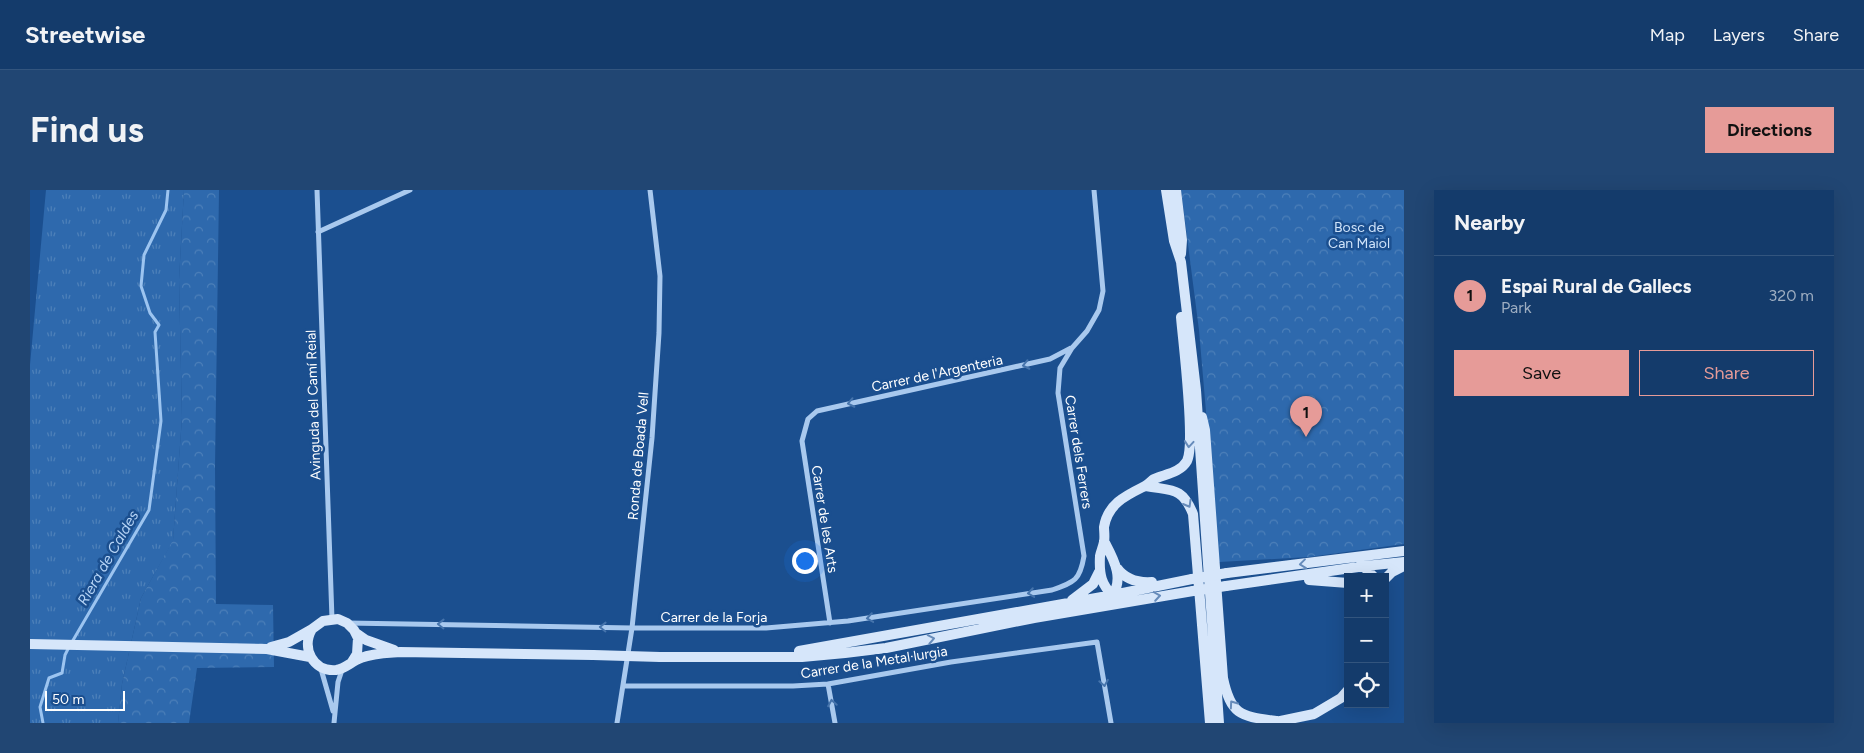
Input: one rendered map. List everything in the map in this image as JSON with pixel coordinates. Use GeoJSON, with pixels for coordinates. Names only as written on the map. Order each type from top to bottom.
{"type":"FeatureCollection","features":[{"type":"Feature","properties":{"kind":"main road"},"geometry":{"type":"LineString","coordinates":[[1169,191],[1182,240],[1181,262],[1196,390],[1219,723]]}},
{"type":"Feature","properties":{"kind":"main road"},"geometry":{"type":"LineString","coordinates":[[1069,603],[1093,584],[1099,572],[1104,541],[1104,526],[1112,508],[1129,493],[1146,486],[1153,479],[1169,475],[1186,461],[1190,444],[1190,424],[1180,309],[1185,291]]}},
{"type":"Feature","properties":{"kind":"main road"},"geometry":{"type":"LineString","coordinates":[[1196,390],[1205,430],[1224,678],[1227,695],[1234,709],[1244,716],[1273,722],[1314,714],[1344,695]]}},
{"type":"Feature","properties":{"kind":"main road"},"geometry":{"type":"LineString","coordinates":[[1146,486],[1170,489],[1180,494],[1188,501],[1193,514],[1210,723]]}},
{"type":"Feature","properties":{"kind":"main road"},"geometry":{"type":"LineString","coordinates":[[1104,541],[1116,567],[1123,576],[1142,583],[1171,582]]}},
{"type":"Feature","properties":{"kind":"main road"},"geometry":{"type":"LineString","coordinates":[[761,658],[1113,595],[1171,582],[1227,573],[1404,551]]}},
{"type":"Feature","properties":{"kind":"main road"},"geometry":{"type":"LineString","coordinates":[[1362,573],[1371,558],[1378,554]]}},
{"type":"Feature","properties":{"kind":"main road"},"geometry":{"type":"LineString","coordinates":[[1343,559],[1355,560],[1365,566],[1371,573]]}},
{"type":"Feature","properties":{"kind":"main road"},"geometry":{"type":"LineString","coordinates":[[30,644],[267,648],[310,657],[320,666],[329,670],[343,668],[352,662],[370,655],[400,652],[660,657],[802,657],[886,648],[1102,606],[1193,591],[1365,566],[1404,564]]}},
{"type":"Feature","properties":{"kind":"main road"},"geometry":{"type":"LineString","coordinates":[[1389,575],[1404,564]]}},
{"type":"Feature","properties":{"kind":"main road"},"geometry":{"type":"LineString","coordinates":[[1102,606],[1113,595],[1118,584],[1116,567]]}},
{"type":"Feature","properties":{"kind":"main road"},"geometry":{"type":"LineString","coordinates":[[1099,572],[1106,590],[1117,598],[1135,600]]}},
{"type":"Feature","properties":{"kind":"main road"},"geometry":{"type":"LineString","coordinates":[[1280,579],[1344,582]]}},
{"type":"Feature","properties":{"kind":"main road"},"geometry":{"type":"LineString","coordinates":[[267,648],[289,642],[312,630],[323,621],[332,619],[347,623],[356,633],[373,643],[400,652]]}},
{"type":"Feature","properties":{"kind":"main road"},"geometry":{"type":"LineString","coordinates":[[310,657],[307,646],[312,630]]}},
{"type":"Feature","properties":{"kind":"main road"},"geometry":{"type":"LineString","coordinates":[[352,662],[359,647],[356,633]]}},
{"type":"Feature","properties":{"kind":"street","name":"Avinguda del Camí Reial"},"geometry":{"type":"LineString","coordinates":[[317,190],[332,619]]}},
{"type":"Feature","properties":{"kind":"street"},"geometry":{"type":"LineString","coordinates":[[318,232],[410,190]]}},
{"type":"Feature","properties":{"kind":"street","name":"Ronda de Boada Vell"},"geometry":{"type":"LineString","coordinates":[[617,723],[632,628],[652,438],[659,333],[660,276],[650,190]]}},
{"type":"Feature","properties":{"kind":"street","name":"Carrer dels Ferrers"},"geometry":{"type":"LineString","coordinates":[[1077,579],[1081,572],[1084,556],[1058,393],[1060,368],[1072,348],[1087,331],[1099,310],[1103,291],[1094,190]]}},
{"type":"Feature","properties":{"kind":"street","name":"Carrer de l'Argenteria"},"geometry":{"type":"LineString","coordinates":[[808,419],[817,411],[1050,360],[1072,348]]}},
{"type":"Feature","properties":{"kind":"street","name":"Carrer de les Arts"},"geometry":{"type":"LineString","coordinates":[[808,419],[802,440],[830,623]]}},
{"type":"Feature","properties":{"kind":"street","name":"Carrer de la Forja"},"geometry":{"type":"LineString","coordinates":[[347,623],[632,628],[766,628],[830,623],[1052,590],[1077,579]]}},
{"type":"Feature","properties":{"kind":"street","name":"Carrer de la Metal·lurgia"},"geometry":{"type":"LineString","coordinates":[[623,686],[793,686],[828,684],[951,662],[1097,642],[1111,723]]}},
{"type":"Feature","properties":{"kind":"street"},"geometry":{"type":"LineString","coordinates":[[320,666],[324,675],[334,720]]}},
{"type":"Feature","properties":{"kind":"street"},"geometry":{"type":"LineString","coordinates":[[334,720],[338,682],[343,668]]}},
{"type":"Feature","properties":{"kind":"street"},"geometry":{"type":"LineString","coordinates":[[828,684],[835,723]]}},
{"type":"Feature","properties":{"kind":"green space"},"geometry":{"type":"Polygon","coordinates":[[[46,190],[184,190],[179,280],[182,418],[173,541],[141,598],[122,684],[118,723],[30,723],[30,365],[46,190]]]}},
{"type":"Feature","properties":{"kind":"green space"},"geometry":{"type":"Polygon","coordinates":[[[184,190],[219,190],[215,467],[216,604],[273,605],[274,667],[197,668],[189,723],[118,723],[122,684],[141,598],[173,540],[182,418],[179,280],[184,190]]]}},
{"type":"Feature","properties":{"kind":"green space","name":"Bosc de Can Maiol"},"geometry":{"type":"Polygon","coordinates":[[[1181,190],[1404,190],[1404,544],[1309,557],[1219,562],[1199,330],[1181,190]]]}},
{"type":"Feature","properties":{"kind":"waterway","name":"Riera de Caldes"},"geometry":{"type":"LineString","coordinates":[[72,642],[149,510],[161,421],[155,332],[159,325],[150,313],[141,286],[144,255],[166,210],[168,190]]}},
{"type":"Feature","properties":{"kind":"waterway","name":"Riera de Caldes"},"geometry":{"type":"LineString","coordinates":[[43,723],[40,707],[49,678],[62,673],[65,655],[69,647]]}},
{"type":"Feature","properties":{"kind":"place","name":"Espai Rural de Gallecs"},"geometry":{"type":"Point","coordinates":[1306,437]}}]}
